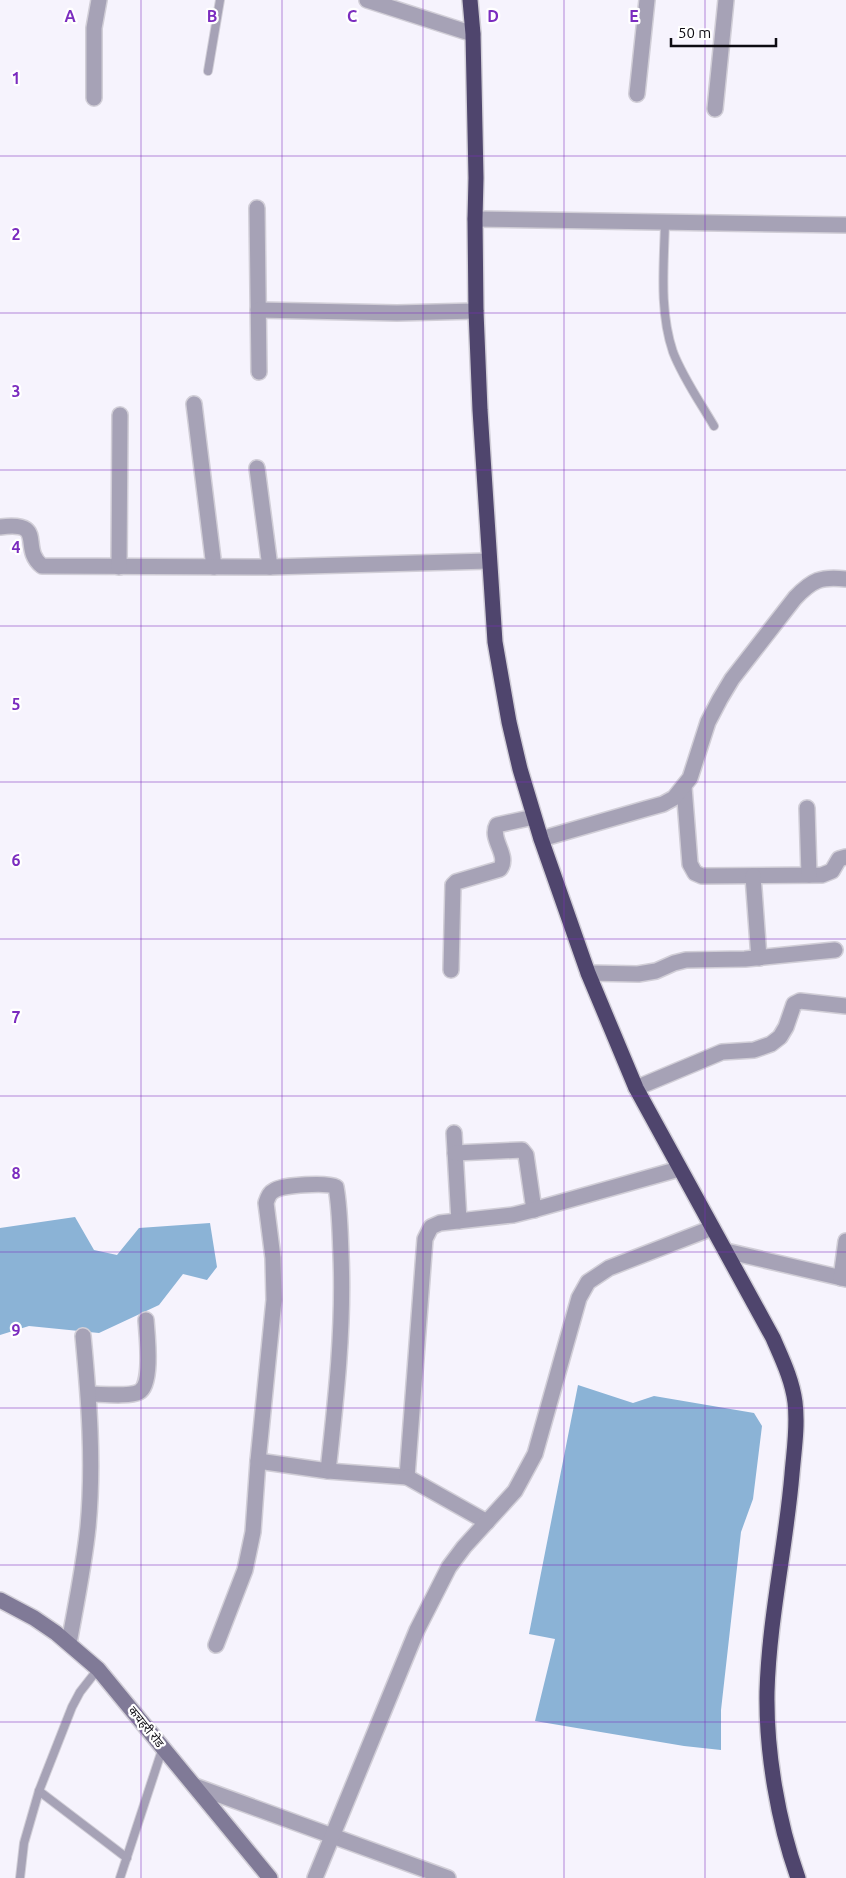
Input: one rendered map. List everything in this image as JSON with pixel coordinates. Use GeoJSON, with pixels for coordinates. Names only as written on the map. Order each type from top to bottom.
{"type":"FeatureCollection","features":[{"type":"Feature","properties":{"kind":"highway"},"geometry":{"type":"LineString","coordinates":[[470,0],[473,34],[476,178],[476,311],[488,561],[495,642],[509,722],[534,817],[588,973],[636,1088],[773,1338],[785,1365],[795,1402],[796,1428],[790,1508],[772,1638],[767,1692],[770,1742],[777,1796],[791,1858],[798,1878]]}},
{"type":"Feature","properties":{"kind":"main road","name":"कचहरी रोड"},"geometry":{"type":"LineString","coordinates":[[0,1600],[34,1618],[68,1643],[98,1669],[270,1878]]}},
{"type":"Feature","properties":{"kind":"street"},"geometry":{"type":"LineString","coordinates":[[94,98],[94,28],[99,0]]}},
{"type":"Feature","properties":{"kind":"street"},"geometry":{"type":"LineString","coordinates":[[367,0],[473,34]]}},
{"type":"Feature","properties":{"kind":"street"},"geometry":{"type":"LineString","coordinates":[[638,94],[647,0]]}},
{"type":"Feature","properties":{"kind":"street"},"geometry":{"type":"LineString","coordinates":[[715,108],[726,0]]}},
{"type":"Feature","properties":{"kind":"street"},"geometry":{"type":"LineString","coordinates":[[257,208],[259,372]]}},
{"type":"Feature","properties":{"kind":"street"},"geometry":{"type":"LineString","coordinates":[[475,219],[846,225]]}},
{"type":"Feature","properties":{"kind":"street"},"geometry":{"type":"LineString","coordinates":[[258,310],[397,313],[476,311]]}},
{"type":"Feature","properties":{"kind":"street"},"geometry":{"type":"LineString","coordinates":[[194,404],[214,567]]}},
{"type":"Feature","properties":{"kind":"street"},"geometry":{"type":"LineString","coordinates":[[119,567],[120,415]]}},
{"type":"Feature","properties":{"kind":"street"},"geometry":{"type":"LineString","coordinates":[[257,468],[270,567]]}},
{"type":"Feature","properties":{"kind":"street"},"geometry":{"type":"LineString","coordinates":[[0,527],[16,526],[24,528],[30,533],[36,561],[42,566],[270,567],[488,561]]}},
{"type":"Feature","properties":{"kind":"street"},"geometry":{"type":"LineString","coordinates":[[541,839],[663,804],[674,798],[690,778],[708,722],[732,679],[795,598],[816,580],[830,577],[846,579]]}},
{"type":"Feature","properties":{"kind":"street"},"geometry":{"type":"LineString","coordinates":[[684,787],[688,853],[690,864],[695,873],[702,876],[828,874],[839,859],[846,858]]}},
{"type":"Feature","properties":{"kind":"street"},"geometry":{"type":"LineString","coordinates":[[807,808],[809,875]]}},
{"type":"Feature","properties":{"kind":"street"},"geometry":{"type":"LineString","coordinates":[[451,970],[453,885],[456,882],[500,869],[503,865],[503,859],[495,833],[497,825],[534,817]]}},
{"type":"Feature","properties":{"kind":"street"},"geometry":{"type":"LineString","coordinates":[[753,876],[759,958]]}},
{"type":"Feature","properties":{"kind":"street"},"geometry":{"type":"LineString","coordinates":[[588,973],[638,974],[656,971],[686,960],[759,958],[835,950]]}},
{"type":"Feature","properties":{"kind":"street"},"geometry":{"type":"LineString","coordinates":[[636,1088],[722,1052],[754,1050],[771,1044],[780,1037],[786,1027],[794,1004],[800,1001],[846,1006]]}},
{"type":"Feature","properties":{"kind":"street"},"geometry":{"type":"LineString","coordinates":[[454,1134],[458,1221]]}},
{"type":"Feature","properties":{"kind":"street"},"geometry":{"type":"LineString","coordinates":[[455,1153],[522,1150],[526,1155],[534,1210]]}},
{"type":"Feature","properties":{"kind":"street"},"geometry":{"type":"LineString","coordinates":[[407,1477],[426,1239],[431,1227],[440,1223],[513,1215],[679,1169]]}},
{"type":"Feature","properties":{"kind":"street"},"geometry":{"type":"LineString","coordinates":[[216,1645],[245,1570],[254,1532],[258,1461],[274,1300],[273,1258],[266,1203],[268,1195],[276,1189],[331,1184],[336,1187],[339,1213],[342,1325],[339,1380],[328,1471]]}},
{"type":"Feature","properties":{"kind":"street"},"geometry":{"type":"LineString","coordinates":[[316,1878],[428,1607],[449,1567],[515,1491],[535,1454],[579,1298],[588,1282],[609,1268],[712,1228]]}},
{"type":"Feature","properties":{"kind":"street"},"geometry":{"type":"LineString","coordinates":[[726,1251],[844,1278],[846,1242]]}},
{"type":"Feature","properties":{"kind":"street"},"geometry":{"type":"LineString","coordinates":[[89,1394],[128,1394],[139,1392],[144,1388],[148,1370],[146,1320]]}},
{"type":"Feature","properties":{"kind":"street"},"geometry":{"type":"LineString","coordinates":[[68,1643],[78,1599],[88,1526],[90,1492],[89,1394],[83,1336]]}},
{"type":"Feature","properties":{"kind":"street"},"geometry":{"type":"LineString","coordinates":[[258,1461],[328,1471],[407,1477],[487,1522]]}},
{"type":"Feature","properties":{"kind":"street"},"geometry":{"type":"LineString","coordinates":[[195,1786],[448,1878]]}},
{"type":"Feature","properties":{"kind":"lane"},"geometry":{"type":"LineString","coordinates":[[208,71],[220,0]]}},
{"type":"Feature","properties":{"kind":"lane"},"geometry":{"type":"LineString","coordinates":[[664,222],[664,300],[668,334],[682,372],[714,426]]}},
{"type":"Feature","properties":{"kind":"lane"},"geometry":{"type":"LineString","coordinates":[[20,1878],[24,1843],[39,1791],[72,1707],[80,1692],[98,1669]]}},
{"type":"Feature","properties":{"kind":"lane"},"geometry":{"type":"LineString","coordinates":[[120,1878],[162,1748]]}},
{"type":"Feature","properties":{"kind":"lane"},"geometry":{"type":"LineString","coordinates":[[39,1791],[127,1858]]}},
{"type":"Feature","properties":{"kind":"water"},"geometry":{"type":"Polygon","coordinates":[[[75,1217],[94,1250],[117,1255],[139,1228],[210,1223],[217,1267],[207,1280],[183,1274],[159,1305],[99,1333],[29,1326],[0,1335],[0,1228],[75,1217]]]}},
{"type":"Feature","properties":{"kind":"water"},"geometry":{"type":"Polygon","coordinates":[[[578,1385],[633,1403],[654,1396],[754,1413],[762,1426],[753,1499],[741,1532],[721,1710],[721,1750],[684,1746],[535,1721],[555,1639],[529,1634],[578,1385]]]}}]}
